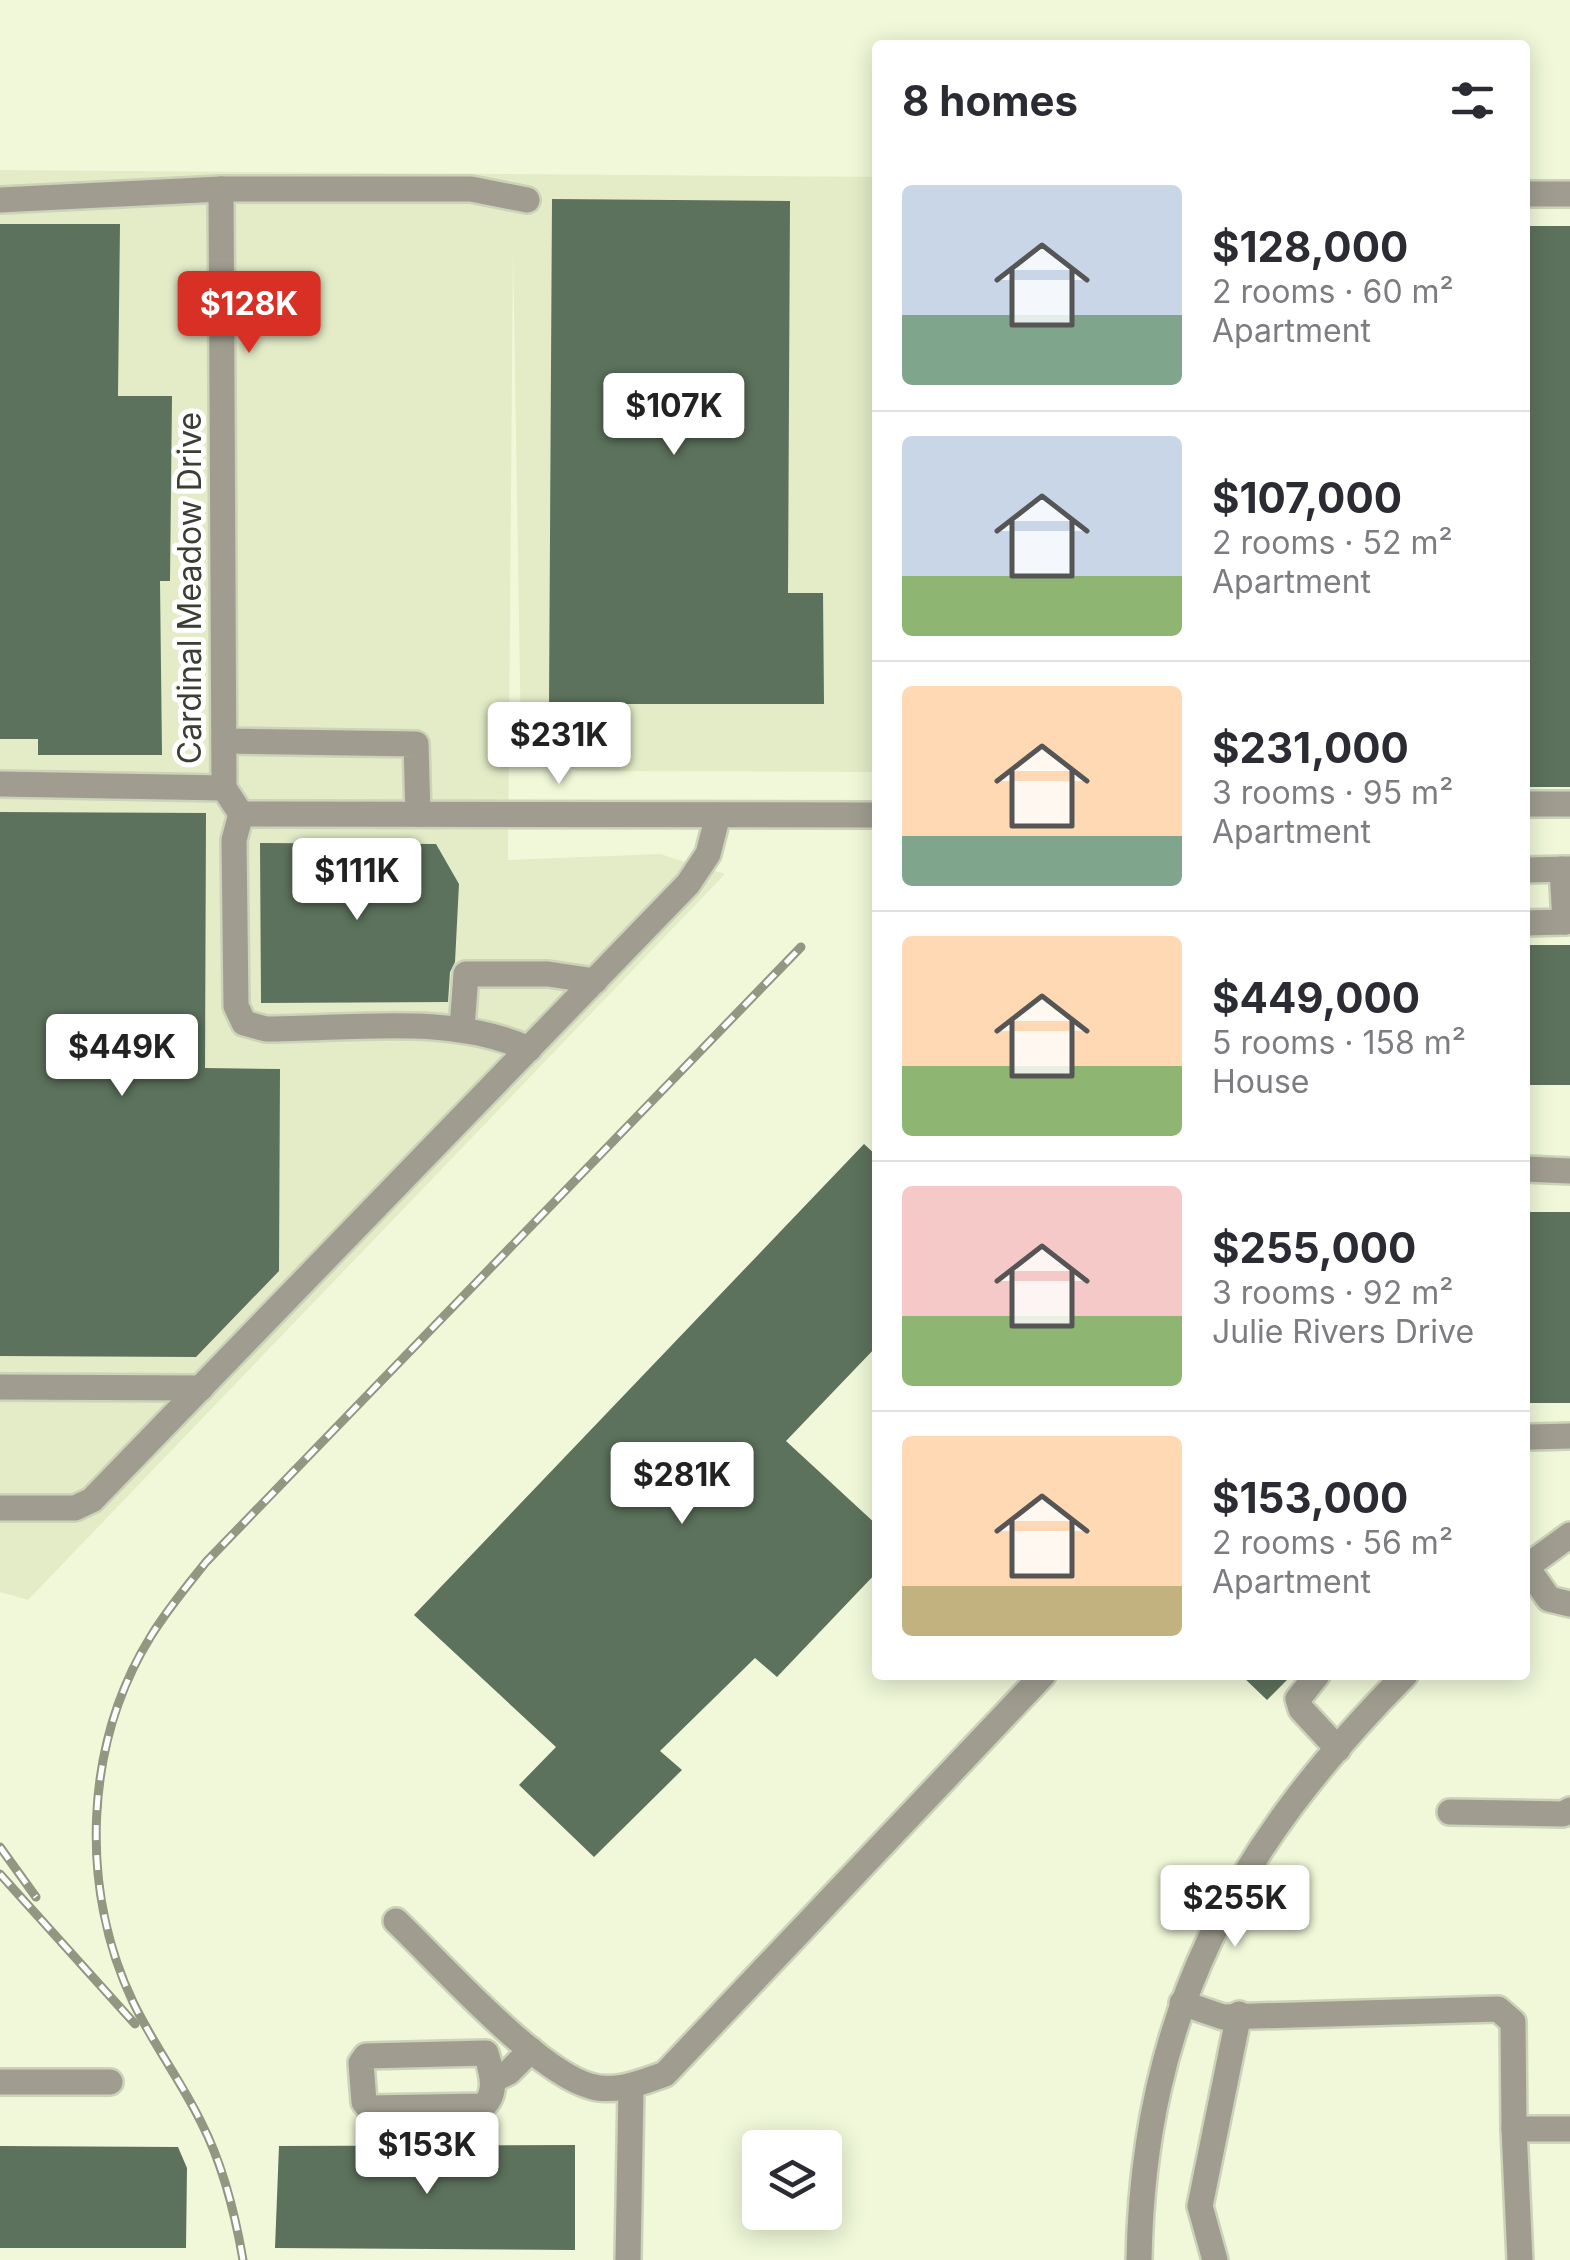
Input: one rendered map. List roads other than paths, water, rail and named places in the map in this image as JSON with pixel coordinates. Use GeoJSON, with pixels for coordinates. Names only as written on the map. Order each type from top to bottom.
{"type":"FeatureCollection","features":[{"type":"Feature","properties":{"kind":"street"},"geometry":{"type":"LineString","coordinates":[[0,200],[221,188],[498,191],[527,200]]}},
{"type":"Feature","properties":{"kind":"street","name":"Cardinal Meadow Drive"},"geometry":{"type":"LineString","coordinates":[[221,188],[224,788],[241,814]]}},
{"type":"Feature","properties":{"kind":"street"},"geometry":{"type":"LineString","coordinates":[[1530,194],[1570,194]]}},
{"type":"Feature","properties":{"kind":"street"},"geometry":{"type":"LineString","coordinates":[[224,741],[416,744],[418,814]]}},
{"type":"Feature","properties":{"kind":"street","name":"Cardinal Meadow Drive"},"geometry":{"type":"LineString","coordinates":[[0,784],[224,788]]}},
{"type":"Feature","properties":{"kind":"street"},"geometry":{"type":"LineString","coordinates":[[1530,804],[1570,804]]}},
{"type":"Feature","properties":{"kind":"street"},"geometry":{"type":"LineString","coordinates":[[529,1050],[501,1037],[462,1028],[266,1028],[244,1023],[236,1006],[234,840],[241,814],[872,815]]}},
{"type":"Feature","properties":{"kind":"street"},"geometry":{"type":"LineString","coordinates":[[0,1508],[75,1508],[92,1500],[688,884],[708,854],[718,815]]}},
{"type":"Feature","properties":{"kind":"street"},"geometry":{"type":"LineString","coordinates":[[1530,870],[1566,869],[1568,922],[1530,923]]}},
{"type":"Feature","properties":{"kind":"street"},"geometry":{"type":"LineString","coordinates":[[462,1028],[466,974],[548,974],[595,981]]}},
{"type":"Feature","properties":{"kind":"street"},"geometry":{"type":"LineString","coordinates":[[1530,1169],[1570,1171]]}},
{"type":"Feature","properties":{"kind":"street"},"geometry":{"type":"LineString","coordinates":[[0,1386],[201,1388]]}},
{"type":"Feature","properties":{"kind":"street"},"geometry":{"type":"LineString","coordinates":[[1532,1437],[1570,1436]]}},
{"type":"Feature","properties":{"kind":"street"},"geometry":{"type":"LineString","coordinates":[[1530,1563],[1570,1535]]}},
{"type":"Feature","properties":{"kind":"street"},"geometry":{"type":"LineString","coordinates":[[1530,1574],[1549,1600],[1570,1604]]}},
{"type":"Feature","properties":{"kind":"street"},"geometry":{"type":"LineString","coordinates":[[396,1921],[551,2068],[592,2088],[631,2086],[665,2074],[1037,1680]]}},
{"type":"Feature","properties":{"kind":"street"},"geometry":{"type":"LineString","coordinates":[[1312,1680],[1298,1699],[1301,1709],[1338,1749]]}},
{"type":"Feature","properties":{"kind":"street"},"geometry":{"type":"LineString","coordinates":[[1139,2260],[1148,2130],[1182,2003],[1224,1906],[1280,1816],[1401,1680]]}},
{"type":"Feature","properties":{"kind":"street"},"geometry":{"type":"LineString","coordinates":[[1450,1812],[1563,1814],[1570,1810]]}},
{"type":"Feature","properties":{"kind":"street"},"geometry":{"type":"LineString","coordinates":[[1182,2003],[1222,2016],[1498,2009],[1513,2022],[1520,2260]]}},
{"type":"Feature","properties":{"kind":"street"},"geometry":{"type":"LineString","coordinates":[[1215,2260],[1200,2206],[1240,2014]]}},
{"type":"Feature","properties":{"kind":"street"},"geometry":{"type":"LineString","coordinates":[[493,2080],[510,2072],[532,2050]]}},
{"type":"Feature","properties":{"kind":"street"},"geometry":{"type":"LineString","coordinates":[[486,2053],[493,2080],[490,2099],[483,2106],[368,2108],[364,2102],[361,2062],[366,2056],[486,2053]]}},
{"type":"Feature","properties":{"kind":"street"},"geometry":{"type":"LineString","coordinates":[[0,2082],[110,2082]]}},
{"type":"Feature","properties":{"kind":"street"},"geometry":{"type":"LineString","coordinates":[[628,2260],[631,2086]]}},
{"type":"Feature","properties":{"kind":"street"},"geometry":{"type":"LineString","coordinates":[[1514,2129],[1570,2129]]}},
{"type":"Feature","properties":{"kind":"railway"},"geometry":{"type":"LineString","coordinates":[[243,2260],[216,2155],[133,2002],[104,1912],[97,1865],[102,1769],[112,1723],[129,1678],[157,1626],[206,1562],[801,947]]}},
{"type":"Feature","properties":{"kind":"railway"},"geometry":{"type":"LineString","coordinates":[[0,1847],[36,1897]]}},
{"type":"Feature","properties":{"kind":"railway"},"geometry":{"type":"LineString","coordinates":[[0,1874],[135,2024]]}}]}
